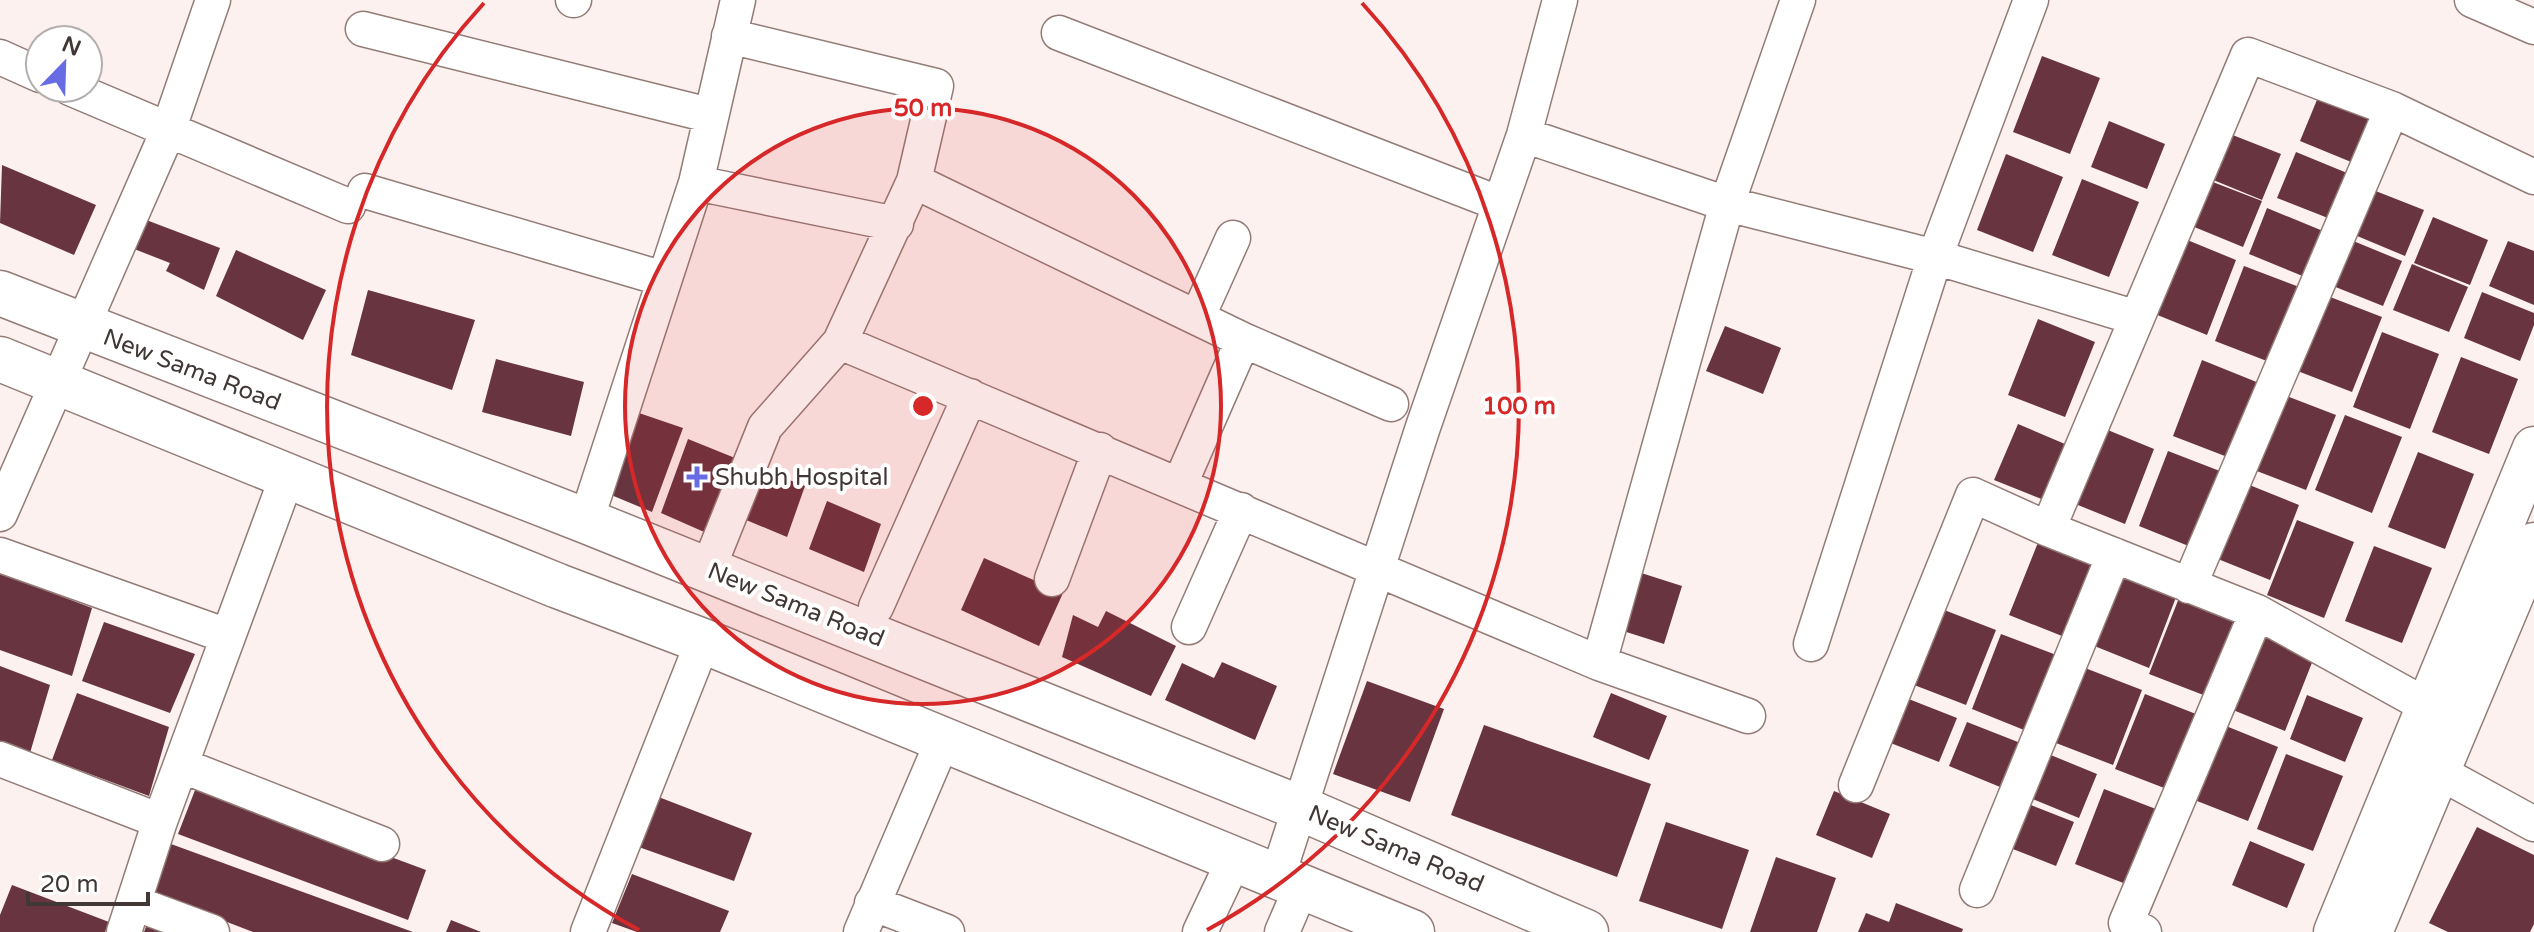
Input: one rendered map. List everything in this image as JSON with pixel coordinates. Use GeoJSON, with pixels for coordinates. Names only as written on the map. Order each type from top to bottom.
{"type":"FeatureCollection","features":[{"type":"Feature","properties":{"kind":"main road","name":"New Sama Road"},"geometry":{"type":"LineString","coordinates":[[0,293],[83,328],[708,569],[1300,808],[1586,932]]}},
{"type":"Feature","properties":{"kind":"main road"},"geometry":{"type":"LineString","coordinates":[[0,359],[558,586],[703,641],[1412,932]]}},
{"type":"Feature","properties":{"kind":"street"},"geometry":{"type":"LineString","coordinates":[[0,514],[168,131],[213,0]]}},
{"type":"Feature","properties":{"kind":"street"},"geometry":{"type":"LineString","coordinates":[[586,521],[696,183],[709,115],[738,0]]}},
{"type":"Feature","properties":{"kind":"street"},"geometry":{"type":"LineString","coordinates":[[1282,932],[1300,808],[1498,203],[1524,135],[1560,0]]}},
{"type":"Feature","properties":{"kind":"street"},"geometry":{"type":"LineString","coordinates":[[1599,663],[1727,204],[1798,0]]}},
{"type":"Feature","properties":{"kind":"street"},"geometry":{"type":"LineString","coordinates":[[1811,644],[1935,257],[2031,0]]}},
{"type":"Feature","properties":{"kind":"street"},"geometry":{"type":"LineString","coordinates":[[2472,0],[2534,27]]}},
{"type":"Feature","properties":{"kind":"street"},"geometry":{"type":"LineString","coordinates":[[363,29],[709,115]]}},
{"type":"Feature","properties":{"kind":"street"},"geometry":{"type":"LineString","coordinates":[[1059,33],[1498,203]]}},
{"type":"Feature","properties":{"kind":"street"},"geometry":{"type":"LineString","coordinates":[[708,569],[765,427],[840,342],[896,224],[914,181],[936,86],[729,36]]}},
{"type":"Feature","properties":{"kind":"street"},"geometry":{"type":"LineString","coordinates":[[2048,529],[2248,55],[2392,109],[2534,177]]}},
{"type":"Feature","properties":{"kind":"street"},"geometry":{"type":"LineString","coordinates":[[0,57],[24,68]]}},
{"type":"Feature","properties":{"kind":"street"},"geometry":{"type":"LineString","coordinates":[[104,103],[168,131],[356,198],[664,279]]}},
{"type":"Feature","properties":{"kind":"street"},"geometry":{"type":"LineString","coordinates":[[2189,586],[2392,109]]}},
{"type":"Feature","properties":{"kind":"street"},"geometry":{"type":"LineString","coordinates":[[1524,135],[1727,204],[1935,257],[2137,318]]}},
{"type":"Feature","properties":{"kind":"street"},"geometry":{"type":"LineString","coordinates":[[914,181],[1243,340],[1391,404]]}},
{"type":"Feature","properties":{"kind":"street"},"geometry":{"type":"LineString","coordinates":[[696,183],[896,224]]}},
{"type":"Feature","properties":{"kind":"street"},"geometry":{"type":"LineString","coordinates":[[1198,316],[1233,238]]}},
{"type":"Feature","properties":{"kind":"street"},"geometry":{"type":"LineString","coordinates":[[1180,484],[1243,340]]}},
{"type":"Feature","properties":{"kind":"street"},"geometry":{"type":"LineString","coordinates":[[840,342],[1599,663],[1748,716]]}},
{"type":"Feature","properties":{"kind":"street"},"geometry":{"type":"LineString","coordinates":[[876,607],[970,396]]}},
{"type":"Feature","properties":{"kind":"street"},"geometry":{"type":"LineString","coordinates":[[2335,932],[2534,448]]}},
{"type":"Feature","properties":{"kind":"street"},"geometry":{"type":"LineString","coordinates":[[1052,579],[1100,450]]}},
{"type":"Feature","properties":{"kind":"street"},"geometry":{"type":"LineString","coordinates":[[212,932],[129,917],[160,821],[183,766],[227,636],[288,474]]}},
{"type":"Feature","properties":{"kind":"street"},"geometry":{"type":"LineString","coordinates":[[1856,785],[1973,495],[2048,529],[2257,612],[2429,707]]}},
{"type":"Feature","properties":{"kind":"street"},"geometry":{"type":"LineString","coordinates":[[1189,627],[1241,510]]}},
{"type":"Feature","properties":{"kind":"street"},"geometry":{"type":"LineString","coordinates":[[2371,932],[2441,773],[2534,544]]}},
{"type":"Feature","properties":{"kind":"street"},"geometry":{"type":"LineString","coordinates":[[0,555],[227,636]]}},
{"type":"Feature","properties":{"kind":"street"},"geometry":{"type":"LineString","coordinates":[[1977,890],[2114,555]]}},
{"type":"Feature","properties":{"kind":"street"},"geometry":{"type":"LineString","coordinates":[[2144,932],[2126,923],[2257,612]]}},
{"type":"Feature","properties":{"kind":"street"},"geometry":{"type":"LineString","coordinates":[[588,932],[703,641]]}},
{"type":"Feature","properties":{"kind":"street"},"geometry":{"type":"LineString","coordinates":[[943,740],[866,918],[947,932]]}},
{"type":"Feature","properties":{"kind":"street"},"geometry":{"type":"LineString","coordinates":[[0,759],[160,821]]}},
{"type":"Feature","properties":{"kind":"street"},"geometry":{"type":"LineString","coordinates":[[183,766],[382,844]]}},
{"type":"Feature","properties":{"kind":"street"},"geometry":{"type":"LineString","coordinates":[[2441,773],[2534,824]]}},
{"type":"Feature","properties":{"kind":"street"},"geometry":{"type":"LineString","coordinates":[[1200,932],[1234,860]]}},
{"type":"Feature","properties":{"kind":"building"},"geometry":{"type":"Polygon","coordinates":[[[2042,56],[2100,78],[2070,154],[2013,132],[2042,56]]]}},
{"type":"Feature","properties":{"kind":"building"},"geometry":{"type":"Polygon","coordinates":[[[2319,95],[2374,118],[2356,164],[2300,141],[2319,95]]]}},
{"type":"Feature","properties":{"kind":"building"},"geometry":{"type":"Polygon","coordinates":[[[2109,121],[2165,144],[2147,189],[2091,167],[2109,121]]]}},
{"type":"Feature","properties":{"kind":"building"},"geometry":{"type":"Polygon","coordinates":[[[2225,132],[2281,154],[2262,200],[2206,177],[2225,132]]]}},
{"type":"Feature","properties":{"kind":"building"},"geometry":{"type":"Polygon","coordinates":[[[2296,152],[2352,175],[2333,220],[2277,198],[2296,152]]]}},
{"type":"Feature","properties":{"kind":"building"},"geometry":{"type":"Polygon","coordinates":[[[2006,154],[2063,177],[2033,252],[1977,230],[2006,154]]]}},
{"type":"Feature","properties":{"kind":"building"},"geometry":{"type":"Polygon","coordinates":[[[2,165],[96,205],[74,255],[0,223],[2,165]]]}},
{"type":"Feature","properties":{"kind":"building"},"geometry":{"type":"Polygon","coordinates":[[[2082,179],[2139,202],[2109,277],[2052,255],[2082,179]]]}},
{"type":"Feature","properties":{"kind":"building"},"geometry":{"type":"Polygon","coordinates":[[[2205,179],[2262,201],[2243,247],[2187,224],[2205,179]]]}},
{"type":"Feature","properties":{"kind":"building"},"geometry":{"type":"Polygon","coordinates":[[[2368,188],[2424,210],[2405,256],[2350,233],[2368,188]]]}},
{"type":"Feature","properties":{"kind":"building"},"geometry":{"type":"Polygon","coordinates":[[[2267,208],[2323,231],[2305,277],[2249,254],[2267,208]]]}},
{"type":"Feature","properties":{"kind":"building"},"geometry":{"type":"Polygon","coordinates":[[[2433,217],[2488,240],[2470,285],[2414,263],[2433,217]]]}},
{"type":"Feature","properties":{"kind":"building"},"geometry":{"type":"Polygon","coordinates":[[[141,218],[220,248],[204,290],[166,271],[170,263],[129,247],[141,218]]]}},
{"type":"Feature","properties":{"kind":"building"},"geometry":{"type":"Polygon","coordinates":[[[2180,237],[2236,260],[2207,335],[2150,312],[2180,237]]]}},
{"type":"Feature","properties":{"kind":"building"},"geometry":{"type":"Polygon","coordinates":[[[2346,238],[2402,261],[2383,306],[2328,284],[2346,238]]]}},
{"type":"Feature","properties":{"kind":"building"},"geometry":{"type":"Polygon","coordinates":[[[2508,241],[2534,251],[2534,305],[2489,286],[2508,241]]]}},
{"type":"Feature","properties":{"kind":"building"},"geometry":{"type":"Polygon","coordinates":[[[236,250],[326,290],[303,340],[216,296],[236,250]]]}},
{"type":"Feature","properties":{"kind":"building"},"geometry":{"type":"Polygon","coordinates":[[[2412,264],[2468,287],[2449,332],[2393,310],[2412,264]]]}},
{"type":"Feature","properties":{"kind":"building"},"geometry":{"type":"Polygon","coordinates":[[[2244,266],[2302,288],[2272,363],[2215,341],[2244,266]]]}},
{"type":"Feature","properties":{"kind":"building"},"geometry":{"type":"Polygon","coordinates":[[[368,290],[475,320],[452,390],[351,355],[368,290]]]}},
{"type":"Feature","properties":{"kind":"building"},"geometry":{"type":"Polygon","coordinates":[[[2482,292],[2534,313],[2534,325],[2520,361],[2464,338],[2482,292]]]}},
{"type":"Feature","properties":{"kind":"building"},"geometry":{"type":"Polygon","coordinates":[[[2325,295],[2382,317],[2352,392],[2295,370],[2325,295]]]}},
{"type":"Feature","properties":{"kind":"building"},"geometry":{"type":"Polygon","coordinates":[[[2038,319],[2095,342],[2065,417],[2008,395],[2038,319]]]}},
{"type":"Feature","properties":{"kind":"building"},"geometry":{"type":"Polygon","coordinates":[[[1725,326],[1781,348],[1763,394],[1706,371],[1725,326]]]}},
{"type":"Feature","properties":{"kind":"building"},"geometry":{"type":"Polygon","coordinates":[[[2382,332],[2439,354],[2410,429],[2353,407],[2382,332]]]}},
{"type":"Feature","properties":{"kind":"building"},"geometry":{"type":"Polygon","coordinates":[[[2461,357],[2518,379],[2489,454],[2432,432],[2461,357]]]}},
{"type":"Feature","properties":{"kind":"building"},"geometry":{"type":"Polygon","coordinates":[[[496,359],[584,382],[571,436],[482,412],[496,359]]]}},
{"type":"Feature","properties":{"kind":"building"},"geometry":{"type":"Polygon","coordinates":[[[2202,360],[2259,383],[2230,458],[2173,436],[2202,360]]]}},
{"type":"Feature","properties":{"kind":"building"},"geometry":{"type":"Polygon","coordinates":[[[2279,393],[2336,415],[2306,490],[2249,468],[2279,393]]]}},
{"type":"Feature","properties":{"kind":"building"},"geometry":{"type":"Polygon","coordinates":[[[639,413],[683,428],[652,512],[604,492],[639,413]]]}},
{"type":"Feature","properties":{"kind":"building"},"geometry":{"type":"Polygon","coordinates":[[[2345,415],[2402,437],[2372,513],[2315,490],[2345,415]]]}},
{"type":"Feature","properties":{"kind":"building"},"geometry":{"type":"Polygon","coordinates":[[[2018,424],[2072,447],[2049,502],[1994,480],[2018,424]]]}},
{"type":"Feature","properties":{"kind":"building"},"geometry":{"type":"Polygon","coordinates":[[[2098,426],[2154,449],[2125,524],[2068,501],[2098,426]]]}},
{"type":"Feature","properties":{"kind":"building"},"geometry":{"type":"Polygon","coordinates":[[[688,439],[740,460],[711,535],[661,513],[688,439]]]}},
{"type":"Feature","properties":{"kind":"building"},"geometry":{"type":"Polygon","coordinates":[[[2168,451],[2225,473],[2196,549],[2139,526],[2168,451]]]}},
{"type":"Feature","properties":{"kind":"building"},"geometry":{"type":"Polygon","coordinates":[[[2418,452],[2474,474],[2445,549],[2388,527],[2418,452]]]}},
{"type":"Feature","properties":{"kind":"building"},"geometry":{"type":"Polygon","coordinates":[[[752,466],[805,486],[787,537],[732,514],[752,466]]]}},
{"type":"Feature","properties":{"kind":"building"},"geometry":{"type":"Polygon","coordinates":[[[2242,482],[2299,505],[2270,580],[2213,557],[2242,482]]]}},
{"type":"Feature","properties":{"kind":"building"},"geometry":{"type":"Polygon","coordinates":[[[827,501],[881,524],[864,572],[809,549],[827,501]]]}},
{"type":"Feature","properties":{"kind":"building"},"geometry":{"type":"Polygon","coordinates":[[[2297,520],[2354,542],[2324,618],[2267,595],[2297,520]]]}},
{"type":"Feature","properties":{"kind":"building"},"geometry":{"type":"Polygon","coordinates":[[[2039,540],[2096,562],[2067,638],[2009,615],[2039,540]]]}},
{"type":"Feature","properties":{"kind":"building"},"geometry":{"type":"Polygon","coordinates":[[[2374,546],[2432,568],[2402,643],[2345,621],[2374,546]]]}},
{"type":"Feature","properties":{"kind":"building"},"geometry":{"type":"Polygon","coordinates":[[[984,558],[1063,593],[1039,646],[961,610],[984,558]]]}},
{"type":"Feature","properties":{"kind":"building"},"geometry":{"type":"Polygon","coordinates":[[[2121,570],[2178,592],[2149,668],[2092,645],[2121,570]]]}},
{"type":"Feature","properties":{"kind":"building"},"geometry":{"type":"Polygon","coordinates":[[[1635,571],[1682,586],[1664,644],[1617,629],[1635,571]]]}},
{"type":"Feature","properties":{"kind":"building"},"geometry":{"type":"Polygon","coordinates":[[[0,573],[92,608],[72,676],[0,650],[0,573]]]}},
{"type":"Feature","properties":{"kind":"building"},"geometry":{"type":"Polygon","coordinates":[[[2179,598],[2235,621],[2206,696],[2149,674],[2179,598]]]}},
{"type":"Feature","properties":{"kind":"building"},"geometry":{"type":"Polygon","coordinates":[[[1939,608],[1996,630],[1966,705],[1909,683],[1939,608]]]}},
{"type":"Feature","properties":{"kind":"building"},"geometry":{"type":"Polygon","coordinates":[[[1106,611],[1176,646],[1151,696],[1062,657],[1073,615],[1098,627],[1106,611]]]}},
{"type":"Feature","properties":{"kind":"building"},"geometry":{"type":"Polygon","coordinates":[[[104,622],[195,654],[170,713],[82,681],[104,622]]]}},
{"type":"Feature","properties":{"kind":"building"},"geometry":{"type":"Polygon","coordinates":[[[2257,633],[2315,655],[2285,731],[2228,708],[2257,633]]]}},
{"type":"Feature","properties":{"kind":"building"},"geometry":{"type":"Polygon","coordinates":[[[2001,634],[2059,656],[2029,732],[1972,709],[2001,634]]]}},
{"type":"Feature","properties":{"kind":"building"},"geometry":{"type":"Polygon","coordinates":[[[1222,662],[1277,686],[1255,740],[1165,700],[1182,663],[1214,678],[1222,662]]]}},
{"type":"Feature","properties":{"kind":"building"},"geometry":{"type":"Polygon","coordinates":[[[0,666],[50,685],[30,753],[0,743],[0,666]]]}},
{"type":"Feature","properties":{"kind":"building"},"geometry":{"type":"Polygon","coordinates":[[[2085,668],[2142,690],[2113,765],[2056,743],[2085,668]]]}},
{"type":"Feature","properties":{"kind":"building"},"geometry":{"type":"Polygon","coordinates":[[[1367,681],[1444,709],[1410,802],[1333,774],[1367,681]]]}},
{"type":"Feature","properties":{"kind":"building"},"geometry":{"type":"Polygon","coordinates":[[[77,693],[169,727],[149,796],[52,760],[77,693]]]}},
{"type":"Feature","properties":{"kind":"building"},"geometry":{"type":"Polygon","coordinates":[[[1611,693],[1667,716],[1649,760],[1593,737],[1611,693]]]}},
{"type":"Feature","properties":{"kind":"building"},"geometry":{"type":"Polygon","coordinates":[[[2145,694],[2201,716],[2172,791],[2115,769],[2145,694]]]}},
{"type":"Feature","properties":{"kind":"building"},"geometry":{"type":"Polygon","coordinates":[[[2307,695],[2363,718],[2345,762],[2290,739],[2307,695]]]}},
{"type":"Feature","properties":{"kind":"building"},"geometry":{"type":"Polygon","coordinates":[[[1901,696],[1957,718],[1939,762],[1883,740],[1901,696]]]}},
{"type":"Feature","properties":{"kind":"building"},"geometry":{"type":"Polygon","coordinates":[[[1967,722],[2023,744],[2005,789],[1949,766],[1967,722]]]}},
{"type":"Feature","properties":{"kind":"building"},"geometry":{"type":"Polygon","coordinates":[[[2221,724],[2278,747],[2248,821],[2192,799],[2221,724]]]}},
{"type":"Feature","properties":{"kind":"building"},"geometry":{"type":"Polygon","coordinates":[[[1484,725],[1651,784],[1617,877],[1451,815],[1484,725]]]}},
{"type":"Feature","properties":{"kind":"building"},"geometry":{"type":"Polygon","coordinates":[[[2041,751],[2097,774],[2079,818],[2023,795],[2041,751]]]}},
{"type":"Feature","properties":{"kind":"building"},"geometry":{"type":"Polygon","coordinates":[[[2286,754],[2343,776],[2313,851],[2257,829],[2286,754]]]}},
{"type":"Feature","properties":{"kind":"building"},"geometry":{"type":"Polygon","coordinates":[[[197,785],[426,870],[408,920],[178,834],[197,785]]]}},
{"type":"Feature","properties":{"kind":"building"},"geometry":{"type":"Polygon","coordinates":[[[2104,789],[2161,811],[2131,886],[2075,864],[2104,789]]]}},
{"type":"Feature","properties":{"kind":"building"},"geometry":{"type":"Polygon","coordinates":[[[1834,791],[1890,814],[1872,858],[1816,835],[1834,791]]]}},
{"type":"Feature","properties":{"kind":"building"},"geometry":{"type":"Polygon","coordinates":[[[656,796],[752,833],[734,881],[636,846],[656,796]]]}},
{"type":"Feature","properties":{"kind":"building"},"geometry":{"type":"Polygon","coordinates":[[[2018,800],[2074,822],[2056,866],[2000,844],[2018,800]]]}},
{"type":"Feature","properties":{"kind":"building"},"geometry":{"type":"Polygon","coordinates":[[[1666,822],[1749,850],[1722,929],[1639,901],[1666,822]]]}},
{"type":"Feature","properties":{"kind":"building"},"geometry":{"type":"Polygon","coordinates":[[[2477,827],[2534,855],[2534,924],[2530,932],[2448,932],[2429,923],[2477,827]]]}},
{"type":"Feature","properties":{"kind":"building"},"geometry":{"type":"Polygon","coordinates":[[[2250,841],[2305,864],[2287,908],[2232,885],[2250,841]]]}},
{"type":"Feature","properties":{"kind":"building"},"geometry":{"type":"Polygon","coordinates":[[[171,844],[413,932],[253,932],[152,893],[171,844]]]}},
{"type":"Feature","properties":{"kind":"building"},"geometry":{"type":"Polygon","coordinates":[[[1776,857],[1836,878],[1817,932],[1750,932],[1776,857]]]}},
{"type":"Feature","properties":{"kind":"building"},"geometry":{"type":"Polygon","coordinates":[[[632,874],[729,911],[720,932],[637,932],[612,923],[632,874]]]}},
{"type":"Feature","properties":{"kind":"building"},"geometry":{"type":"Polygon","coordinates":[[[12,885],[109,922],[105,932],[0,932],[0,915],[12,885]]]}},
{"type":"Feature","properties":{"kind":"building"},"geometry":{"type":"Polygon","coordinates":[[[1896,903],[1963,929],[1962,932],[1858,932],[1866,913],[1889,922],[1896,903]]]}},
{"type":"Feature","properties":{"kind":"building"},"geometry":{"type":"Polygon","coordinates":[[[451,920],[481,932],[446,932],[451,920]]]}},
{"type":"Feature","properties":{"kind":"building"},"geometry":{"type":"Polygon","coordinates":[[[147,924],[169,932],[144,932],[147,924]]]}},
{"type":"Feature","properties":{"kind":"place","name":"Shubh Hospital"},"geometry":{"type":"Point","coordinates":[697,477]}}]}
